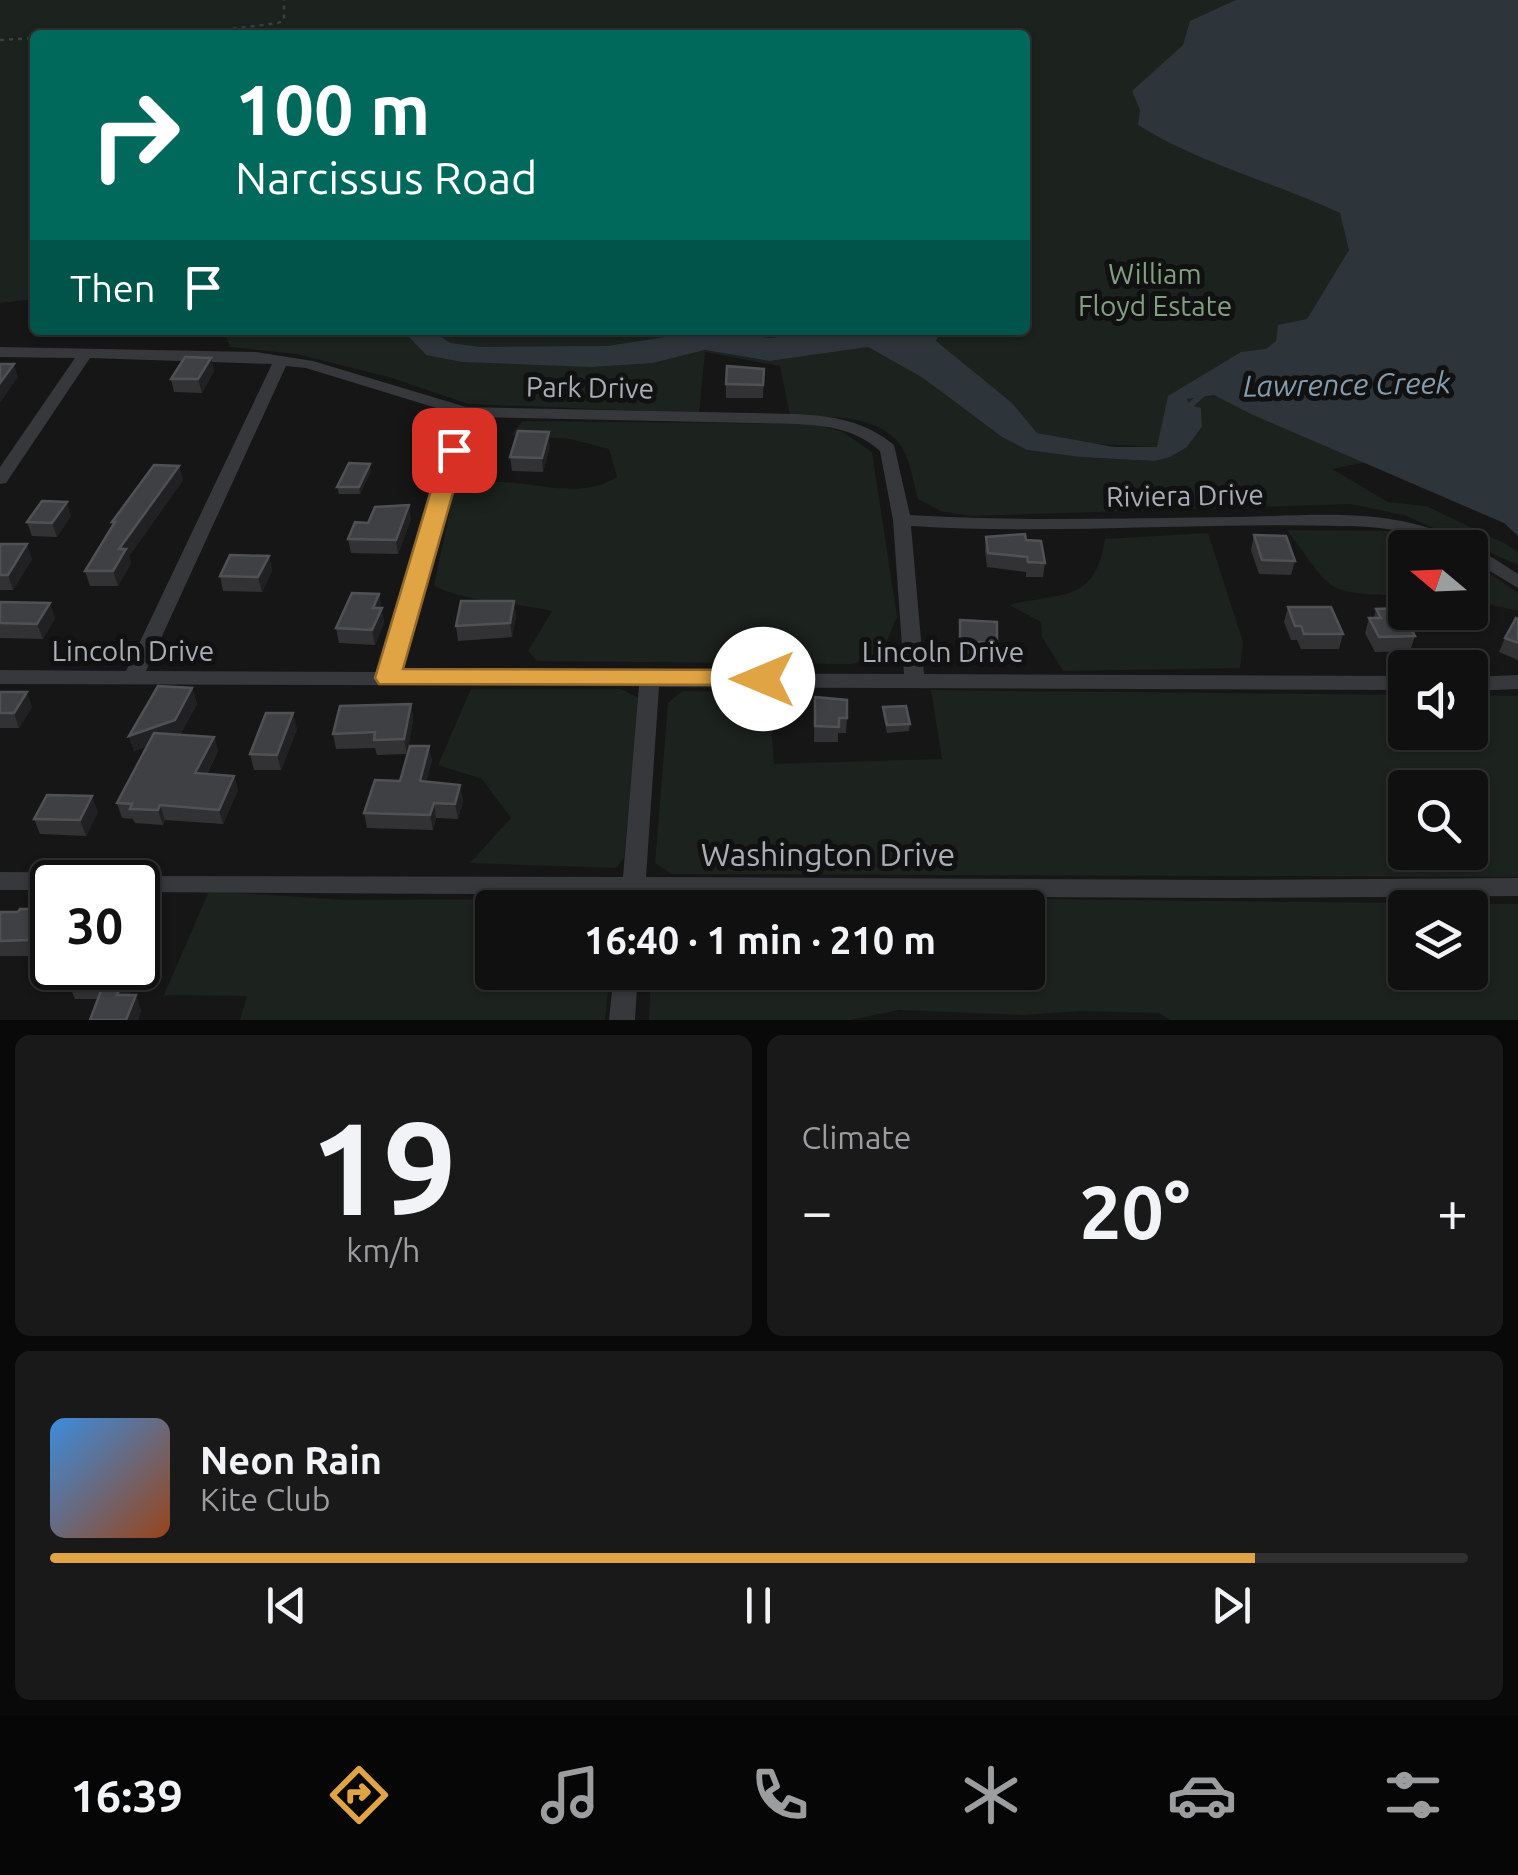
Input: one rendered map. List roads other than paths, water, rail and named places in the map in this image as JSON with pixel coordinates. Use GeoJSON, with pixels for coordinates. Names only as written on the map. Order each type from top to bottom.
{"type":"FeatureCollection","features":[{"type":"Feature","properties":{"kind":"street","name":"Park Drive"},"geometry":{"type":"LineString","coordinates":[[0,352],[232,355],[308,364],[465,412],[834,421],[872,434],[888,449],[902,520],[914,678]]}},
{"type":"Feature","properties":{"kind":"street"},"geometry":{"type":"LineString","coordinates":[[0,479],[85,354]]}},
{"type":"Feature","properties":{"kind":"street"},"geometry":{"type":"LineString","coordinates":[[134,676],[282,360]]}},
{"type":"Feature","properties":{"kind":"street"},"geometry":{"type":"LineString","coordinates":[[388,678],[465,412]]}},
{"type":"Feature","properties":{"kind":"street","name":"Riviera Drive"},"geometry":{"type":"LineString","coordinates":[[902,520],[982,525],[1347,521],[1415,530]]}},
{"type":"Feature","properties":{"kind":"street","name":"Riviera Drive"},"geometry":{"type":"LineString","coordinates":[[1488,563],[1518,582]]}},
{"type":"Feature","properties":{"kind":"street","name":"Lincoln Drive"},"geometry":{"type":"LineString","coordinates":[[0,677],[914,678],[1388,684]]}},
{"type":"Feature","properties":{"kind":"street"},"geometry":{"type":"LineString","coordinates":[[633,890],[650,679]]}},
{"type":"Feature","properties":{"kind":"street"},"geometry":{"type":"LineString","coordinates":[[1488,683],[1518,682]]}},
{"type":"Feature","properties":{"kind":"street"},"geometry":{"type":"LineString","coordinates":[[0,882],[30,882]]}},
{"type":"Feature","properties":{"kind":"street","name":"Washington Drive"},"geometry":{"type":"LineString","coordinates":[[160,883],[475,892]]}},
{"type":"Feature","properties":{"kind":"street","name":"Washington Drive"},"geometry":{"type":"LineString","coordinates":[[1045,892],[1518,887]]}},
{"type":"Feature","properties":{"kind":"street"},"geometry":{"type":"LineString","coordinates":[[622,1020],[624,990]]}},
{"type":"Feature","properties":{"kind":"water"},"geometry":{"type":"Polygon","coordinates":[[[1236,0],[1518,0],[1518,536],[1504,523],[1214,395],[1187,399],[1189,405],[1201,408],[1202,427],[1187,447],[1170,457],[1154,461],[1080,457],[1027,450],[1002,437],[923,378],[868,347],[770,361],[705,350],[653,363],[591,367],[462,362],[426,355],[409,337],[401,335],[439,335],[450,343],[480,347],[608,346],[678,335],[939,335],[936,341],[1012,403],[1037,433],[1114,447],[1157,447],[1168,396],[1241,352],[1266,349],[1276,341],[1278,325],[1307,319],[1349,250],[1340,213],[1186,151],[1138,125],[1140,110],[1132,91],[1183,45],[1190,21],[1236,0]]]}},
{"type":"Feature","properties":{"kind":"waterway","name":"Lawrence Creek"},"geometry":{"type":"LineString","coordinates":[[1185,410],[1206,391]]}},
{"type":"Feature","properties":{"kind":"park label","name":"William Floyd Estate"},"geometry":{"type":"Point","coordinates":[1155,289]}}]}
